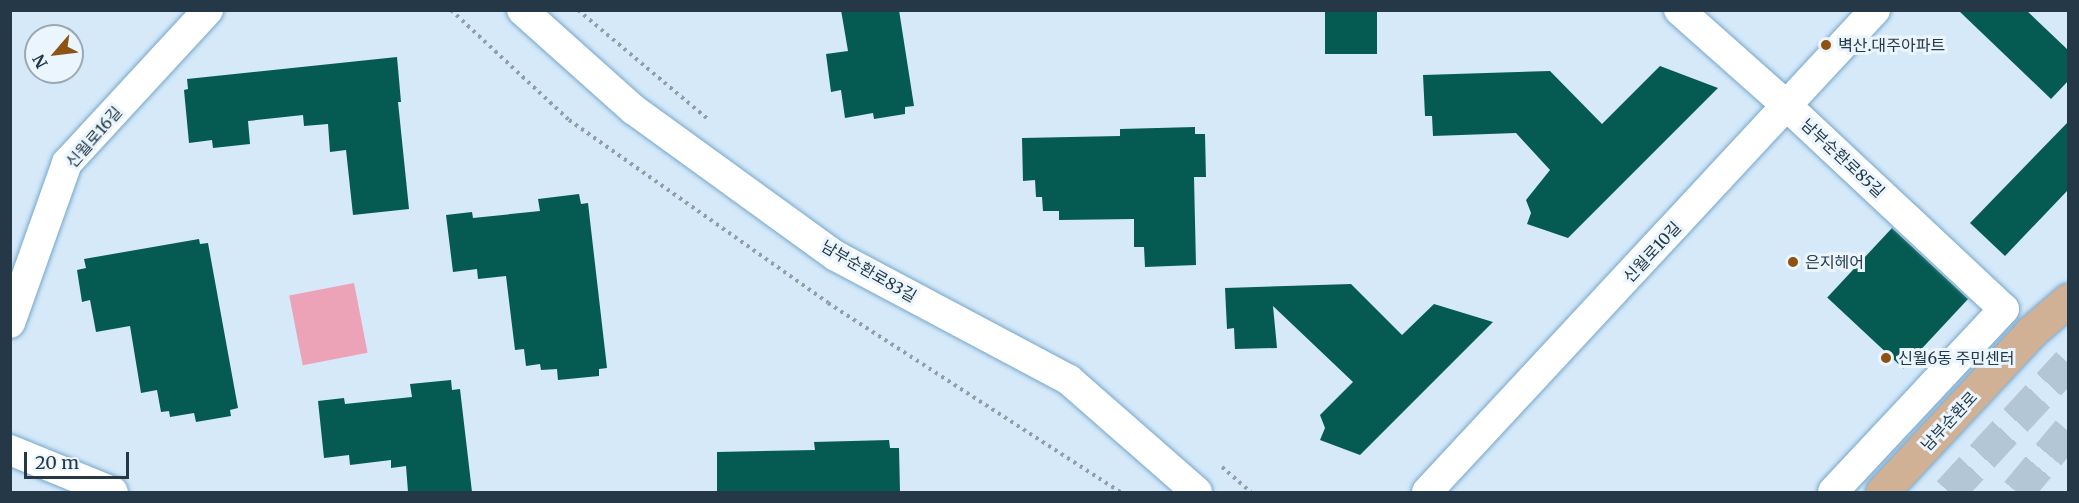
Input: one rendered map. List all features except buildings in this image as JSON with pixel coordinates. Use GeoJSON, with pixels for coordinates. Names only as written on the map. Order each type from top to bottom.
{"type":"FeatureCollection","features":[{"type":"Feature","properties":{"kind":"main road","name":"남부순환로"},"geometry":{"type":"LineString","coordinates":[[1882,492],[2032,331],[2068,300]]}},
{"type":"Feature","properties":{"kind":"street","name":"신월로16길"},"geometry":{"type":"LineString","coordinates":[[10,322],[67,163],[208,10]]}},
{"type":"Feature","properties":{"kind":"street","name":"남부순환로83길"},"geometry":{"type":"LineString","coordinates":[[522,10],[634,110],[836,256],[1069,380],[1197,492]]}},
{"type":"Feature","properties":{"kind":"street","name":"남부순환로85길"},"geometry":{"type":"LineString","coordinates":[[1679,10],[1787,106],[2004,309],[1833,492]]}},
{"type":"Feature","properties":{"kind":"street","name":"신월로10길"},"geometry":{"type":"LineString","coordinates":[[1427,492],[1875,10]]}},
{"type":"Feature","properties":{"kind":"street"},"geometry":{"type":"LineString","coordinates":[[10,450],[113,492]]}},
{"type":"Feature","properties":{"kind":"path"},"geometry":{"type":"LineString","coordinates":[[451,10],[569,120],[828,303],[1120,492]]}},
{"type":"Feature","properties":{"kind":"path"},"geometry":{"type":"LineString","coordinates":[[579,10],[712,122]]}},
{"type":"Feature","properties":{"kind":"path"},"geometry":{"type":"LineString","coordinates":[[1216,463],[1251,492]]}},
{"type":"Feature","properties":{"kind":"shaded area"},"geometry":{"type":"Polygon","coordinates":[[[354,283],[368,353],[303,365],[289,296],[354,283]]]}},
{"type":"Feature","properties":{"kind":"tunnel"},"geometry":{"type":"LineString","coordinates":[[1949,492],[2068,363]]}},
{"type":"Feature","properties":{"kind":"tunnel"},"geometry":{"type":"LineString","coordinates":[[2017,492],[2068,431]]}},
{"type":"Feature","properties":{"kind":"place","name":"벽산.대주아파트"},"geometry":{"type":"Point","coordinates":[1826,45]}},
{"type":"Feature","properties":{"kind":"place","name":"은지헤어"},"geometry":{"type":"Point","coordinates":[1793,262]}},
{"type":"Feature","properties":{"kind":"place","name":"신월6동 주민센터"},"geometry":{"type":"Point","coordinates":[1886,358]}}]}
